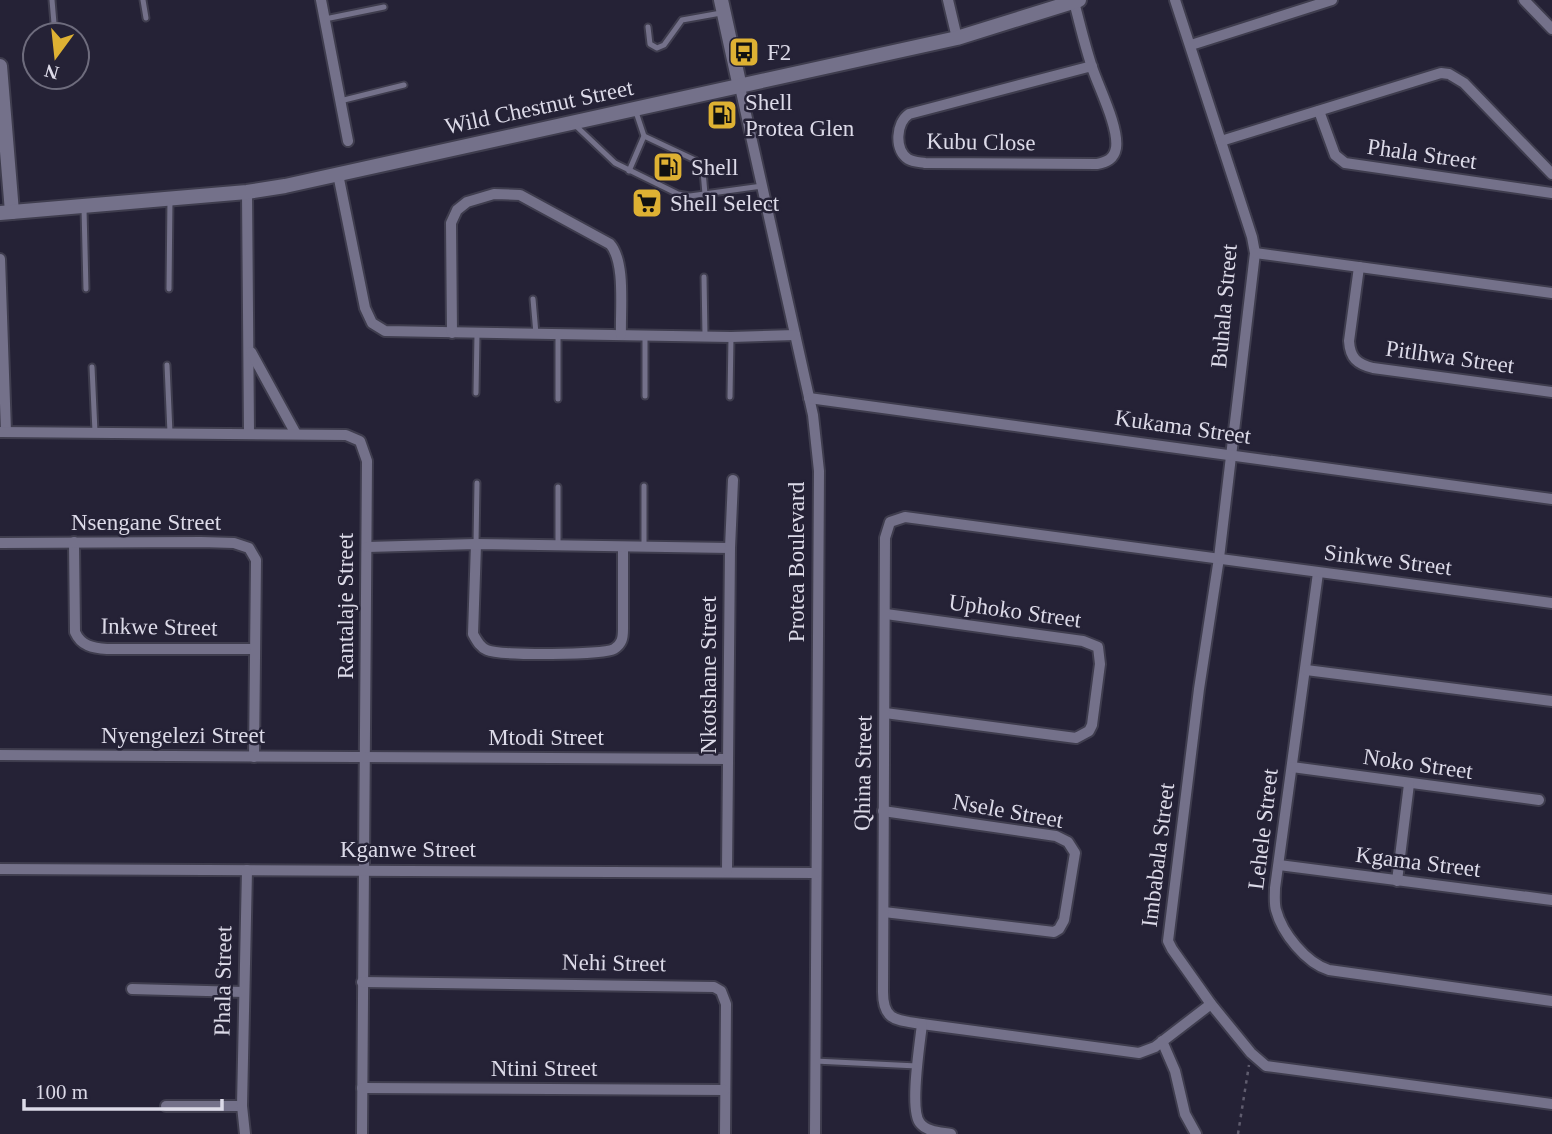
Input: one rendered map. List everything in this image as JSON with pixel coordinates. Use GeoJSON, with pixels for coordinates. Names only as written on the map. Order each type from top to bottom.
{"type":"FeatureCollection","features":[{"type":"Feature","properties":{"kind":"street"},"geometry":{"type":"LineString","coordinates":[[321,0],[348,141]]}},
{"type":"Feature","properties":{"kind":"street"},"geometry":{"type":"LineString","coordinates":[[948,0],[957,38]]}},
{"type":"Feature","properties":{"kind":"street","name":"Buhala Street"},"geometry":{"type":"LineString","coordinates":[[1175,0],[1255,253],[1230,454]]}},
{"type":"Feature","properties":{"kind":"street"},"geometry":{"type":"LineString","coordinates":[[1191,45],[1332,0]]}},
{"type":"Feature","properties":{"kind":"street"},"geometry":{"type":"LineString","coordinates":[[1524,0],[1552,29]]}},
{"type":"Feature","properties":{"kind":"street","name":"Wild Chestnut Street"},"geometry":{"type":"LineString","coordinates":[[6,212],[247,192],[957,38],[1076,1]]}},
{"type":"Feature","properties":{"kind":"street","name":"Kubu Close"},"geometry":{"type":"LineString","coordinates":[[1076,1],[1092,66],[1115,138],[1116,151],[1107,162],[925,163],[909,159],[901,150],[899,128],[904,117],[909,114],[1092,66]]}},
{"type":"Feature","properties":{"kind":"street","name":"Protea Boulevard"},"geometry":{"type":"LineString","coordinates":[[722,6],[817,442],[815,1134]]}},
{"type":"Feature","properties":{"kind":"street"},"geometry":{"type":"LineString","coordinates":[[0,66],[6,212]]}},
{"type":"Feature","properties":{"kind":"street"},"geometry":{"type":"LineString","coordinates":[[1221,141],[1432,74],[1449,74],[1464,83],[1552,174]]}},
{"type":"Feature","properties":{"kind":"street","name":"Phala Street"},"geometry":{"type":"LineString","coordinates":[[1320,111],[1335,155],[1345,163],[1552,193]]}},
{"type":"Feature","properties":{"kind":"street"},"geometry":{"type":"LineString","coordinates":[[338,174],[365,308],[372,323],[379,329],[395,332],[477,334],[731,337],[794,335]]}},
{"type":"Feature","properties":{"kind":"street"},"geometry":{"type":"LineString","coordinates":[[247,192],[249,433]]}},
{"type":"Feature","properties":{"kind":"street"},"geometry":{"type":"LineString","coordinates":[[452,332],[450,235],[453,218],[457,210],[467,202],[481,196],[508,194],[520,195],[536,203],[610,244],[615,250],[620,265],[621,335]]}},
{"type":"Feature","properties":{"kind":"street"},"geometry":{"type":"LineString","coordinates":[[1255,253],[1552,293]]}},
{"type":"Feature","properties":{"kind":"street"},"geometry":{"type":"LineString","coordinates":[[0,260],[3,432]]}},
{"type":"Feature","properties":{"kind":"street","name":"Pitlhwa Street"},"geometry":{"type":"LineString","coordinates":[[1359,267],[1349,341],[1350,353],[1358,363],[1373,368],[1552,392]]}},
{"type":"Feature","properties":{"kind":"street"},"geometry":{"type":"LineString","coordinates":[[250,349],[296,434]]}},
{"type":"Feature","properties":{"kind":"street","name":"Kukama Street"},"geometry":{"type":"LineString","coordinates":[[809,398],[1552,499]]}},
{"type":"Feature","properties":{"kind":"street","name":"Rantalaje Street"},"geometry":{"type":"LineString","coordinates":[[3,432],[346,435],[354,437],[364,446],[367,461],[367,547],[362,1134]]}},
{"type":"Feature","properties":{"kind":"street","name":"Imbabala Street"},"geometry":{"type":"LineString","coordinates":[[1230,454],[1219,558],[1168,941],[1211,1004],[1260,1062],[1273,1067],[1552,1104]]}},
{"type":"Feature","properties":{"kind":"street","name":"Nkotshane Street"},"geometry":{"type":"LineString","coordinates":[[727,871],[733,480]]}},
{"type":"Feature","properties":{"kind":"street","name":"Qhina Street"},"geometry":{"type":"LineString","coordinates":[[1211,1004],[1147,1051],[1131,1052],[897,1020],[884,1009],[885,538],[890,522],[898,517],[1219,558]]}},
{"type":"Feature","properties":{"kind":"street","name":"Inkwe Street"},"geometry":{"type":"LineString","coordinates":[[74,542],[75,632],[82,642],[107,649],[254,649]]}},
{"type":"Feature","properties":{"kind":"street","name":"Nsengane Street"},"geometry":{"type":"LineString","coordinates":[[0,543],[234,543],[249,548],[256,560],[254,757]]}},
{"type":"Feature","properties":{"kind":"street"},"geometry":{"type":"LineString","coordinates":[[476,544],[473,634],[481,646],[498,653],[591,653],[610,651],[617,647],[621,643],[623,629],[624,547]]}},
{"type":"Feature","properties":{"kind":"street"},"geometry":{"type":"LineString","coordinates":[[367,547],[476,544],[730,548]]}},
{"type":"Feature","properties":{"kind":"street","name":"Sinkwe Street"},"geometry":{"type":"LineString","coordinates":[[1219,558],[1552,603]]}},
{"type":"Feature","properties":{"kind":"street","name":"Lehele Street"},"geometry":{"type":"LineString","coordinates":[[1318,573],[1279,865],[1276,913],[1293,940],[1314,964],[1322,968],[1552,1001]]}},
{"type":"Feature","properties":{"kind":"street","name":"Uphoko Street"},"geometry":{"type":"LineString","coordinates":[[886,614],[1083,641],[1098,648],[1101,659],[1092,725],[1089,731],[1076,738],[886,713]]}},
{"type":"Feature","properties":{"kind":"street"},"geometry":{"type":"LineString","coordinates":[[1306,670],[1552,701]]}},
{"type":"Feature","properties":{"kind":"street","name":"Nyengelezi Street"},"geometry":{"type":"LineString","coordinates":[[0,755],[365,757]]}},
{"type":"Feature","properties":{"kind":"street","name":"Mtodi Street"},"geometry":{"type":"LineString","coordinates":[[365,757],[728,759]]}},
{"type":"Feature","properties":{"kind":"street","name":"Noko Street"},"geometry":{"type":"LineString","coordinates":[[1292,767],[1539,800]]}},
{"type":"Feature","properties":{"kind":"street"},"geometry":{"type":"LineString","coordinates":[[1397,881],[1409,784]]}},
{"type":"Feature","properties":{"kind":"street","name":"Nsele Street"},"geometry":{"type":"LineString","coordinates":[[883,811],[1056,836],[1068,842],[1075,853],[1064,920],[1054,932],[884,912]]}},
{"type":"Feature","properties":{"kind":"street","name":"Kgama Street"},"geometry":{"type":"LineString","coordinates":[[1279,865],[1552,900]]}},
{"type":"Feature","properties":{"kind":"street","name":"Kganwe Street"},"geometry":{"type":"LineString","coordinates":[[0,869],[816,873]]}},
{"type":"Feature","properties":{"kind":"street","name":"Phala Street"},"geometry":{"type":"LineString","coordinates":[[245,1134],[242,1106],[247,870]]}},
{"type":"Feature","properties":{"kind":"street","name":"Nehi Street"},"geometry":{"type":"LineString","coordinates":[[362,982],[713,987],[721,991],[726,1004],[725,1134]]}},
{"type":"Feature","properties":{"kind":"street"},"geometry":{"type":"LineString","coordinates":[[132,989],[244,992]]}},
{"type":"Feature","properties":{"kind":"street"},"geometry":{"type":"LineString","coordinates":[[922,1024],[915,1109],[920,1123],[936,1131],[951,1134]]}},
{"type":"Feature","properties":{"kind":"street"},"geometry":{"type":"LineString","coordinates":[[1163,1041],[1175,1071],[1185,1114],[1196,1134]]}},
{"type":"Feature","properties":{"kind":"street","name":"Ntini Street"},"geometry":{"type":"LineString","coordinates":[[362,1088],[725,1090]]}},
{"type":"Feature","properties":{"kind":"street"},"geometry":{"type":"LineString","coordinates":[[166,1106],[242,1106]]}},
{"type":"Feature","properties":{"kind":"lane"},"geometry":{"type":"LineString","coordinates":[[52,0],[54,21]]}},
{"type":"Feature","properties":{"kind":"lane"},"geometry":{"type":"LineString","coordinates":[[143,0],[146,18]]}},
{"type":"Feature","properties":{"kind":"lane"},"geometry":{"type":"LineString","coordinates":[[648,27],[650,44],[657,48],[664,45],[682,20],[722,6]]}},
{"type":"Feature","properties":{"kind":"lane"},"geometry":{"type":"LineString","coordinates":[[325,19],[384,7]]}},
{"type":"Feature","properties":{"kind":"lane"},"geometry":{"type":"LineString","coordinates":[[340,101],[404,85]]}},
{"type":"Feature","properties":{"kind":"lane"},"geometry":{"type":"LineString","coordinates":[[629,171],[644,136],[635,109]]}},
{"type":"Feature","properties":{"kind":"lane"},"geometry":{"type":"LineString","coordinates":[[573,123],[615,163],[678,194],[690,196],[762,186]]}},
{"type":"Feature","properties":{"kind":"lane"},"geometry":{"type":"LineString","coordinates":[[644,136],[695,160],[703,172],[705,194]]}},
{"type":"Feature","properties":{"kind":"lane"},"geometry":{"type":"LineString","coordinates":[[169,289],[170,199]]}},
{"type":"Feature","properties":{"kind":"lane"},"geometry":{"type":"LineString","coordinates":[[84,206],[86,289]]}},
{"type":"Feature","properties":{"kind":"lane"},"geometry":{"type":"LineString","coordinates":[[704,277],[705,335]]}},
{"type":"Feature","properties":{"kind":"lane"},"geometry":{"type":"LineString","coordinates":[[533,299],[536,334]]}},
{"type":"Feature","properties":{"kind":"lane"},"geometry":{"type":"LineString","coordinates":[[476,393],[477,334]]}},
{"type":"Feature","properties":{"kind":"lane"},"geometry":{"type":"LineString","coordinates":[[558,335],[558,399]]}},
{"type":"Feature","properties":{"kind":"lane"},"geometry":{"type":"LineString","coordinates":[[645,335],[645,396]]}},
{"type":"Feature","properties":{"kind":"lane"},"geometry":{"type":"LineString","coordinates":[[730,397],[731,337]]}},
{"type":"Feature","properties":{"kind":"lane"},"geometry":{"type":"LineString","coordinates":[[167,365],[170,433]]}},
{"type":"Feature","properties":{"kind":"lane"},"geometry":{"type":"LineString","coordinates":[[92,367],[95,432]]}},
{"type":"Feature","properties":{"kind":"lane"},"geometry":{"type":"LineString","coordinates":[[476,544],[477,483]]}},
{"type":"Feature","properties":{"kind":"lane"},"geometry":{"type":"LineString","coordinates":[[644,486],[644,546]]}},
{"type":"Feature","properties":{"kind":"lane"},"geometry":{"type":"LineString","coordinates":[[558,487],[558,545]]}},
{"type":"Feature","properties":{"kind":"lane"},"geometry":{"type":"LineString","coordinates":[[815,1061],[917,1066]]}},
{"type":"Feature","properties":{"kind":"path"},"geometry":{"type":"LineString","coordinates":[[1238,1134],[1251,1053]]}},
{"type":"Feature","properties":{"kind":"place","name":"F2"},"geometry":{"type":"Point","coordinates":[744,52]}},
{"type":"Feature","properties":{"kind":"place","name":"Shell Protea Glen"},"geometry":{"type":"Point","coordinates":[722,115]}},
{"type":"Feature","properties":{"kind":"place","name":"Shell"},"geometry":{"type":"Point","coordinates":[668,167]}},
{"type":"Feature","properties":{"kind":"place","name":"Shell Select"},"geometry":{"type":"Point","coordinates":[647,203]}}]}
